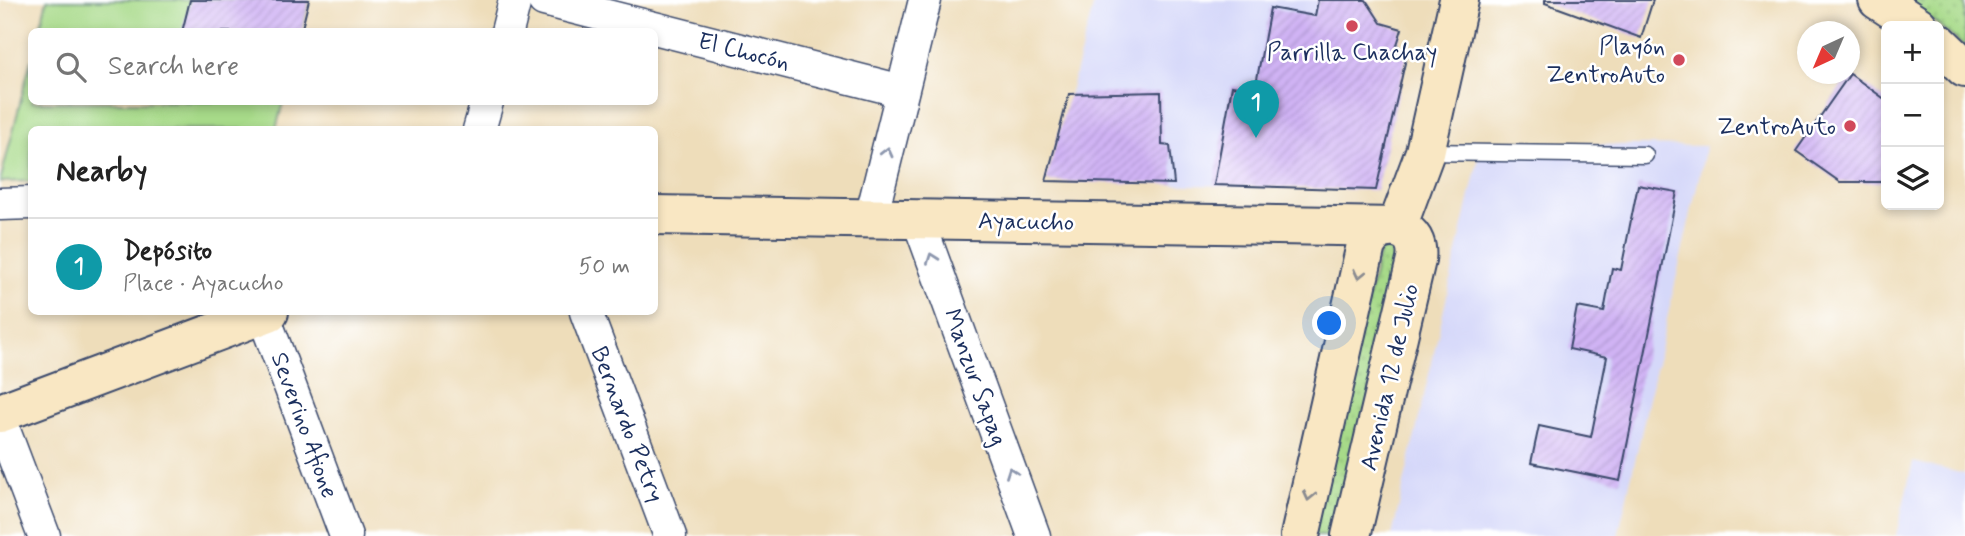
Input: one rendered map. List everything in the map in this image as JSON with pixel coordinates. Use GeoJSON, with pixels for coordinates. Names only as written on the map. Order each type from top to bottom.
{"type":"FeatureCollection","features":[{"type":"Feature","properties":{"kind":"street"},"geometry":{"type":"LineString","coordinates":[[508,28],[515,0]]}},
{"type":"Feature","properties":{"kind":"street","name":"El Chocón"},"geometry":{"type":"LineString","coordinates":[[544,0],[654,28]]}},
{"type":"Feature","properties":{"kind":"street"},"geometry":{"type":"LineString","coordinates":[[871,219],[925,0]]}},
{"type":"Feature","properties":{"kind":"street"},"geometry":{"type":"LineString","coordinates":[[1300,536],[1366,245],[1375,232],[1397,227],[1424,152],[1459,0]]}},
{"type":"Feature","properties":{"kind":"street"},"geometry":{"type":"LineString","coordinates":[[1878,0],[1910,21]]}},
{"type":"Feature","properties":{"kind":"street","name":"El Chocón"},"geometry":{"type":"LineString","coordinates":[[658,29],[902,91]]}},
{"type":"Feature","properties":{"kind":"street"},"geometry":{"type":"LineString","coordinates":[[1944,48],[1965,68]]}},
{"type":"Feature","properties":{"kind":"street"},"geometry":{"type":"LineString","coordinates":[[481,126],[486,105]]}},
{"type":"Feature","properties":{"kind":"street"},"geometry":{"type":"LineString","coordinates":[[0,204],[28,203]]}},
{"type":"Feature","properties":{"kind":"street","name":"Ayacucho"},"geometry":{"type":"LineString","coordinates":[[658,215],[1397,227]]}},
{"type":"Feature","properties":{"kind":"street","name":"Manzur Sapag"},"geometry":{"type":"LineString","coordinates":[[918,219],[1034,536]]}},
{"type":"Feature","properties":{"kind":"street","name":"Avenida 12 de Julio"},"geometry":{"type":"LineString","coordinates":[[1351,536],[1416,260],[1416,243],[1405,230],[1397,227]]}},
{"type":"Feature","properties":{"kind":"street"},"geometry":{"type":"LineString","coordinates":[[0,413],[261,315]]}},
{"type":"Feature","properties":{"kind":"street","name":"Severino Afione"},"geometry":{"type":"LineString","coordinates":[[267,315],[346,536]]}},
{"type":"Feature","properties":{"kind":"street","name":"Bernardo Petry"},"geometry":{"type":"LineString","coordinates":[[587,315],[670,536]]}},
{"type":"Feature","properties":{"kind":"street"},"geometry":{"type":"LineString","coordinates":[[0,420],[44,536]]}},
{"type":"Feature","properties":{"kind":"lane"},"geometry":{"type":"LineString","coordinates":[[1424,152],[1646,155]]}},
{"type":"Feature","properties":{"kind":"shaded area"},"geometry":{"type":"Polygon","coordinates":[[[1095,0],[1318,0],[1312,34],[1407,54],[1376,190],[1046,181],[1095,0]]]}},
{"type":"Feature","properties":{"kind":"shaded area"},"geometry":{"type":"Polygon","coordinates":[[[1482,143],[1706,146],[1618,536],[1392,536],[1482,143]]]}},
{"type":"Feature","properties":{"kind":"shaded area"},"geometry":{"type":"Polygon","coordinates":[[[1913,462],[1965,474],[1965,536],[1896,536],[1913,462]]]}},
{"type":"Feature","properties":{"kind":"green space"},"geometry":{"type":"Polygon","coordinates":[[[47,0],[309,0],[302,28],[40,28],[47,0]]]}},
{"type":"Feature","properties":{"kind":"green space"},"geometry":{"type":"Polygon","coordinates":[[[1907,0],[1965,0],[1965,47],[1944,30],[1944,21],[1933,21],[1907,0]]]}},
{"type":"Feature","properties":{"kind":"green space"},"geometry":{"type":"Polygon","coordinates":[[[28,72],[28,105],[282,105],[277,126],[28,126],[28,181],[0,182],[28,72]]]}},
{"type":"Feature","properties":{"kind":"green space"},"geometry":{"type":"Polygon","coordinates":[[[1380,249],[1393,249],[1399,254],[1339,536],[1311,536],[1380,249]]]}},
{"type":"Feature","properties":{"kind":"building"},"geometry":{"type":"Polygon","coordinates":[[[190,0],[309,0],[302,28],[183,28],[190,0]]]}},
{"type":"Feature","properties":{"kind":"building"},"geometry":{"type":"Polygon","coordinates":[[[1318,0],[1366,0],[1381,23],[1402,29],[1395,51],[1407,54],[1376,190],[1214,185],[1232,86],[1255,90],[1270,8],[1315,16],[1318,0]]]}},
{"type":"Feature","properties":{"kind":"building"},"geometry":{"type":"Polygon","coordinates":[[[1545,0],[1653,0],[1641,38],[1545,3],[1545,0]]]}},
{"type":"Feature","properties":{"kind":"building","name":"ZentroAuto"},"geometry":{"type":"Polygon","coordinates":[[[1860,81],[1881,96],[1881,182],[1840,182],[1796,151],[1843,84],[1860,84],[1860,81]]]}},
{"type":"Feature","properties":{"kind":"building"},"geometry":{"type":"Polygon","coordinates":[[[1161,92],[1162,145],[1170,146],[1174,184],[1046,181],[1069,94],[1161,92]]]}},
{"type":"Feature","properties":{"kind":"building"},"geometry":{"type":"Polygon","coordinates":[[[1638,185],[1677,192],[1620,481],[1531,463],[1539,426],[1591,437],[1607,357],[1569,349],[1577,307],[1604,312],[1612,268],[1621,270],[1638,185]]]}},
{"type":"Feature","properties":{"kind":"place","name":"Parrilla Chachay"},"geometry":{"type":"Point","coordinates":[1352,26]}},
{"type":"Feature","properties":{"kind":"place","name":"Playón ZentroAuto"},"geometry":{"type":"Point","coordinates":[1679,60]}},
{"type":"Feature","properties":{"kind":"place","name":"ZentroAuto"},"geometry":{"type":"Point","coordinates":[1850,126]}},
{"type":"Feature","properties":{"kind":"place","name":"Depósito"},"geometry":{"type":"Point","coordinates":[1256,138]}}]}
